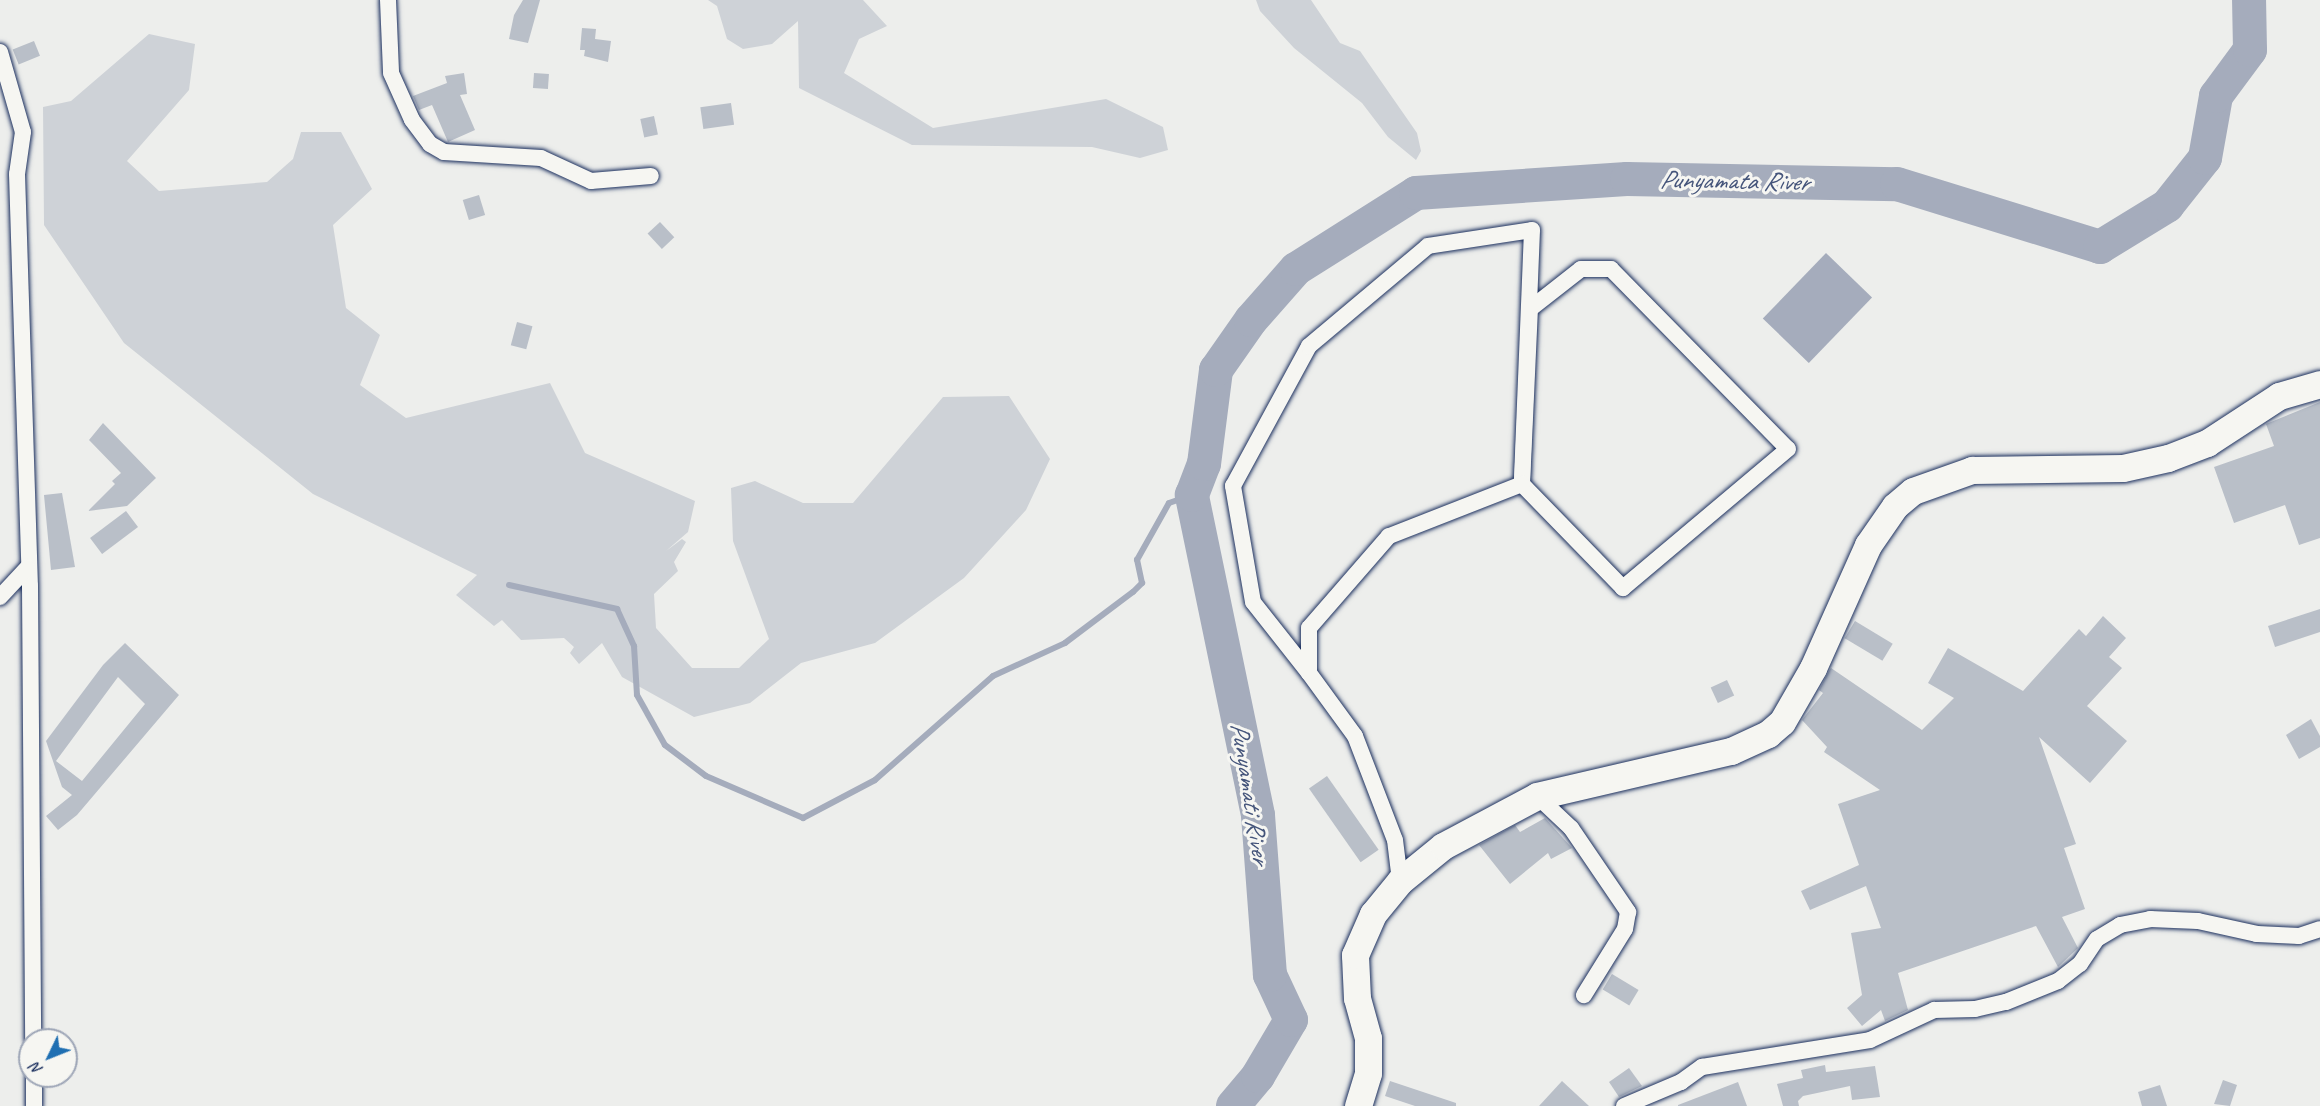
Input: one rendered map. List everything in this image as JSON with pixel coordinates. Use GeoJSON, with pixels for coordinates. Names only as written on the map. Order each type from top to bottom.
{"type":"FeatureCollection","features":[{"type":"Feature","properties":{"kind":"main road"},"geometry":{"type":"LineString","coordinates":[[1358,1106],[1368,1073],[1368,1038],[1357,998],[1356,955],[1373,914],[1400,881],[1443,846],[1537,796],[1722,753],[1768,734],[1782,722],[1813,668],[1868,545],[1895,506],[1912,491],[1972,470],[2123,468],[2168,458],[2207,443],[2279,396],[2320,384]]}},
{"type":"Feature","properties":{"kind":"street"},"geometry":{"type":"LineString","coordinates":[[388,0],[391,73],[419,133],[430,144],[444,152],[541,158],[591,181],[651,176]]}},
{"type":"Feature","properties":{"kind":"street"},"geometry":{"type":"LineString","coordinates":[[0,52],[23,132],[17,174],[27,568],[30,586],[33,1028]]}},
{"type":"Feature","properties":{"kind":"street"},"geometry":{"type":"LineString","coordinates":[[1400,881],[1395,840],[1355,736],[1253,602],[1233,486],[1309,346],[1428,246],[1532,230],[1522,484],[1623,588],[1788,449],[1611,269],[1581,269],[1530,309],[1522,484]]}},
{"type":"Feature","properties":{"kind":"street"},"geometry":{"type":"LineString","coordinates":[[1309,673],[1309,628],[1389,536],[1522,484]]}},
{"type":"Feature","properties":{"kind":"street"},"geometry":{"type":"LineString","coordinates":[[0,597],[27,568]]}},
{"type":"Feature","properties":{"kind":"street"},"geometry":{"type":"LineString","coordinates":[[1537,796],[1571,828],[1628,912],[1625,929],[1584,995]]}},
{"type":"Feature","properties":{"kind":"street"},"geometry":{"type":"LineString","coordinates":[[1624,1106],[1681,1082],[1702,1067],[1870,1040],[1934,1010],[1975,1009],[2006,1002],[2058,981],[2080,964],[2097,939],[2120,925],[2150,919],[2198,921],[2257,934],[2299,936],[2320,928]]}},
{"type":"Feature","properties":{"kind":"street"},"geometry":{"type":"LineString","coordinates":[[34,1088],[34,1106]]}},
{"type":"Feature","properties":{"kind":"shaded area"},"geometry":{"type":"Polygon","coordinates":[[[708,0],[863,0],[887,26],[859,39],[844,73],[933,128],[1106,99],[1163,127],[1168,150],[1140,158],[1092,147],[912,145],[799,88],[798,21],[772,44],[743,49],[727,39],[717,6],[708,0]]]}},
{"type":"Feature","properties":{"kind":"shaded area"},"geometry":{"type":"Polygon","coordinates":[[[1256,0],[1311,0],[1340,43],[1360,51],[1417,133],[1421,151],[1416,160],[1388,137],[1362,103],[1294,48],[1260,11],[1256,0]]]}},
{"type":"Feature","properties":{"kind":"shaded area"},"geometry":{"type":"Polygon","coordinates":[[[149,34],[195,44],[189,90],[127,161],[159,191],[267,182],[293,159],[301,132],[341,132],[372,189],[333,225],[346,308],[380,335],[360,385],[406,418],[550,383],[585,453],[695,501],[688,532],[666,551],[682,539],[686,542],[674,562],[678,571],[654,594],[656,628],[692,668],[739,668],[769,639],[733,541],[731,488],[755,481],[803,503],[853,503],[943,397],[1009,396],[1050,459],[1026,510],[964,578],[875,643],[801,663],[750,703],[694,717],[622,677],[602,643],[579,664],[570,653],[574,647],[564,638],[521,640],[502,620],[494,626],[456,595],[477,575],[313,494],[124,343],[44,225],[43,107],[71,101],[149,34]]]}},
{"type":"Feature","properties":{"kind":"water"},"geometry":{"type":"Polygon","coordinates":[[[1826,253],[1872,297],[1809,363],[1763,318],[1826,253]]]}},
{"type":"Feature","properties":{"kind":"building"},"geometry":{"type":"Polygon","coordinates":[[[523,0],[540,0],[528,43],[509,39],[514,15],[523,0]]]}},
{"type":"Feature","properties":{"kind":"building"},"geometry":{"type":"Polygon","coordinates":[[[582,28],[596,29],[595,39],[611,41],[608,62],[584,56],[585,50],[580,50],[582,28]]]}},
{"type":"Feature","properties":{"kind":"building"},"geometry":{"type":"Polygon","coordinates":[[[34,41],[40,56],[19,64],[13,50],[34,41]]]}},
{"type":"Feature","properties":{"kind":"building"},"geometry":{"type":"Polygon","coordinates":[[[464,73],[467,94],[460,95],[475,130],[448,142],[432,105],[419,110],[413,96],[447,83],[445,76],[464,73]]]}},
{"type":"Feature","properties":{"kind":"building"},"geometry":{"type":"Polygon","coordinates":[[[534,73],[549,74],[548,89],[533,88],[534,73]]]}},
{"type":"Feature","properties":{"kind":"building"},"geometry":{"type":"Polygon","coordinates":[[[731,103],[734,125],[703,129],[700,107],[731,103]]]}},
{"type":"Feature","properties":{"kind":"building"},"geometry":{"type":"Polygon","coordinates":[[[654,116],[658,135],[644,137],[640,119],[654,116]]]}},
{"type":"Feature","properties":{"kind":"building"},"geometry":{"type":"Polygon","coordinates":[[[479,195],[485,215],[469,220],[463,200],[479,195]]]}},
{"type":"Feature","properties":{"kind":"building"},"geometry":{"type":"Polygon","coordinates":[[[660,222],[674,237],[662,249],[648,234],[660,222]]]}},
{"type":"Feature","properties":{"kind":"building"},"geometry":{"type":"Polygon","coordinates":[[[517,322],[532,326],[526,349],[511,345],[517,322]]]}},
{"type":"Feature","properties":{"kind":"building"},"geometry":{"type":"Polygon","coordinates":[[[2320,402],[2320,538],[2299,545],[2285,505],[2234,523],[2214,467],[2274,446],[2266,424],[2320,402]]]}},
{"type":"Feature","properties":{"kind":"building"},"geometry":{"type":"Polygon","coordinates":[[[103,423],[156,478],[127,506],[88,511],[115,484],[112,481],[121,473],[89,440],[103,423]]]}},
{"type":"Feature","properties":{"kind":"building"},"geometry":{"type":"Polygon","coordinates":[[[62,493],[75,567],[51,570],[44,495],[62,493]]]}},
{"type":"Feature","properties":{"kind":"building"},"geometry":{"type":"Polygon","coordinates":[[[126,511],[138,527],[102,554],[90,538],[126,511]]]}},
{"type":"Feature","properties":{"kind":"building"},"geometry":{"type":"Polygon","coordinates":[[[2320,609],[2320,632],[2275,647],[2268,626],[2320,609]]]}},
{"type":"Feature","properties":{"kind":"building"},"geometry":{"type":"Polygon","coordinates":[[[2103,616],[2126,638],[2109,657],[2122,668],[2087,706],[2127,741],[2090,783],[2039,737],[2076,844],[2064,848],[2085,909],[2062,917],[2078,948],[2058,967],[2036,926],[1898,973],[1908,1010],[1885,1021],[1881,1010],[1862,1026],[1847,1008],[1862,995],[1851,933],[1881,928],[1866,886],[1810,910],[1801,891],[1859,865],[1838,804],[1880,790],[1824,752],[1827,747],[1802,720],[1823,693],[1819,690],[1829,671],[1831,668],[1922,730],[1954,698],[1928,683],[1948,648],[2023,691],[2079,629],[2086,636],[2103,616]]]}},
{"type":"Feature","properties":{"kind":"building"},"geometry":{"type":"Polygon","coordinates":[[[1855,621],[1893,644],[1882,661],[1845,638],[1855,621]]]}},
{"type":"Feature","properties":{"kind":"building"},"geometry":{"type":"Polygon","coordinates":[[[125,643],[179,695],[77,815],[58,830],[46,816],[72,795],[62,787],[46,741],[103,665],[125,643]],[[118,677],[56,761],[82,781],[145,704],[118,677]]]}},
{"type":"Feature","properties":{"kind":"building"},"geometry":{"type":"Polygon","coordinates":[[[1727,680],[1734,695],[1718,703],[1711,688],[1727,680]]]}},
{"type":"Feature","properties":{"kind":"building"},"geometry":{"type":"Polygon","coordinates":[[[2311,719],[2320,736],[2320,747],[2299,759],[2286,735],[2311,719]]]}},
{"type":"Feature","properties":{"kind":"building"},"geometry":{"type":"Polygon","coordinates":[[[1327,776],[1379,850],[1361,862],[1309,789],[1327,776]]]}},
{"type":"Feature","properties":{"kind":"building"},"geometry":{"type":"Polygon","coordinates":[[[1545,818],[1572,848],[1551,859],[1548,853],[1510,884],[1479,845],[1515,825],[1520,832],[1545,818]]]}},
{"type":"Feature","properties":{"kind":"building"},"geometry":{"type":"Polygon","coordinates":[[[1612,974],[1639,990],[1629,1005],[1603,989],[1612,974]]]}},
{"type":"Feature","properties":{"kind":"building"},"geometry":{"type":"Polygon","coordinates":[[[1825,1065],[1826,1072],[1875,1066],[1880,1097],[1852,1100],[1850,1086],[1803,1096],[1798,1101],[1799,1106],[1783,1106],[1777,1084],[1803,1078],[1801,1070],[1825,1065]]]}},
{"type":"Feature","properties":{"kind":"building"},"geometry":{"type":"Polygon","coordinates":[[[1629,1068],[1642,1086],[1619,1097],[1609,1082],[1629,1068]]]}},
{"type":"Feature","properties":{"kind":"building"},"geometry":{"type":"Polygon","coordinates":[[[2223,1080],[2237,1085],[2230,1106],[2214,1104],[2223,1080]]]}},
{"type":"Feature","properties":{"kind":"building"},"geometry":{"type":"Polygon","coordinates":[[[1390,1081],[1456,1103],[1456,1106],[1415,1106],[1385,1096],[1390,1081]]]}},
{"type":"Feature","properties":{"kind":"building"},"geometry":{"type":"Polygon","coordinates":[[[1562,1081],[1589,1106],[1539,1106],[1562,1081]]]}},
{"type":"Feature","properties":{"kind":"building"},"geometry":{"type":"Polygon","coordinates":[[[1738,1082],[1747,1106],[1678,1106],[1678,1105],[1738,1082]]]}},
{"type":"Feature","properties":{"kind":"building"},"geometry":{"type":"Polygon","coordinates":[[[2160,1085],[2167,1106],[2142,1106],[2138,1092],[2160,1085]]]}},
{"type":"Feature","properties":{"kind":"waterway","name":"Punyamata River"},"geometry":{"type":"LineString","coordinates":[[1233,1106],[1258,1076],[1291,1020],[1270,975],[1258,815],[1192,495],[1204,464],[1216,370],[1251,320],[1296,269],[1416,193],[1627,179],[1897,184],[2100,247],[2167,206],[2205,158],[2216,96],[2250,50],[2249,0]]}},
{"type":"Feature","properties":{"kind":"waterway"},"geometry":{"type":"LineString","coordinates":[[509,585],[617,609],[634,646],[637,695],[665,745],[706,776],[803,818],[875,780],[993,676],[1065,643],[1133,592],[1142,583],[1137,560],[1169,503],[1192,495]]}},
{"type":"Feature","properties":{"kind":"water label","name":"Punyamati River"},"geometry":{"type":"Point","coordinates":[1250,793]}}]}
